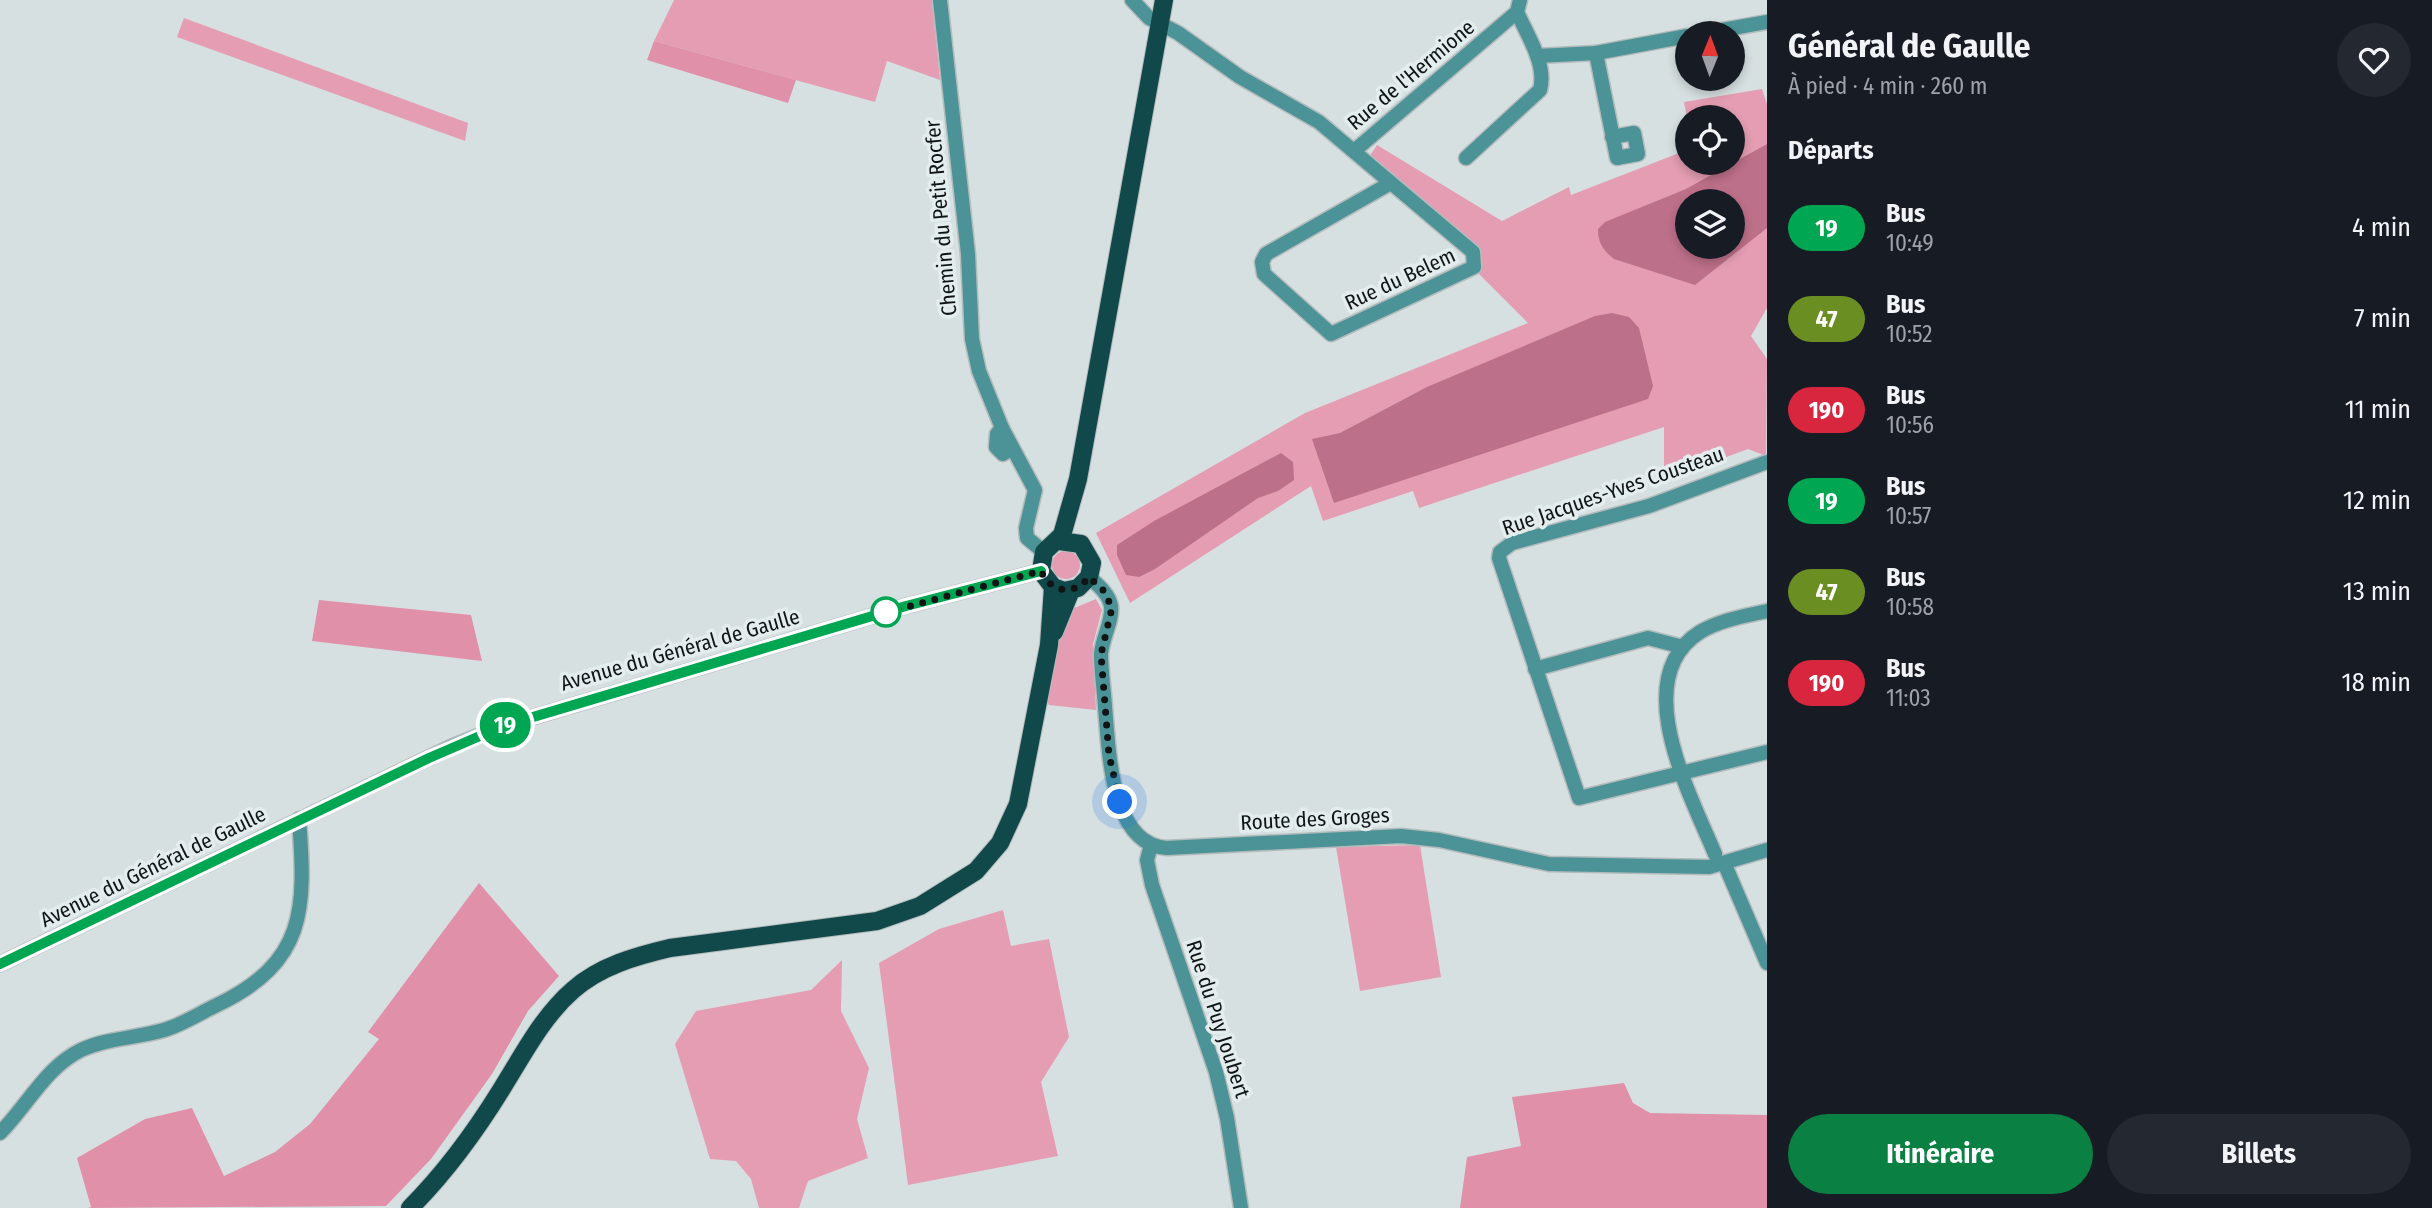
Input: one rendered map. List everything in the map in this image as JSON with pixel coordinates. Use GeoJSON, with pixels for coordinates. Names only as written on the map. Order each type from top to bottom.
{"type":"FeatureCollection","features":[{"type":"Feature","properties":{"kind":"main road"},"geometry":{"type":"LineString","coordinates":[[410,1208],[462,1148],[546,1020],[574,989],[595,974],[630,959],[670,948],[853,925],[887,918],[938,897],[976,871],[1000,843],[1018,804],[1049,645],[1053,587],[1041,571],[1044,552],[1059,541],[1078,479],[1164,0]]}},
{"type":"Feature","properties":{"kind":"main road"},"geometry":{"type":"LineString","coordinates":[[1049,645],[1071,590],[1089,577],[1090,556],[1081,544],[1077,524],[1078,479]]}},
{"type":"Feature","properties":{"kind":"main road"},"geometry":{"type":"LineString","coordinates":[[1059,541],[1081,544]]}},
{"type":"Feature","properties":{"kind":"main road"},"geometry":{"type":"LineString","coordinates":[[1053,587],[1071,590]]}},
{"type":"Feature","properties":{"kind":"street","name":"Chemin du Petit Rocfer"},"geometry":{"type":"LineString","coordinates":[[940,0],[968,254],[972,339],[979,371],[1002,428],[1035,490],[1026,527],[1027,538],[1044,552]]}},
{"type":"Feature","properties":{"kind":"street"},"geometry":{"type":"LineString","coordinates":[[1132,0],[1159,23],[1240,77],[1320,122],[1389,184]]}},
{"type":"Feature","properties":{"kind":"street"},"geometry":{"type":"LineString","coordinates":[[1466,158],[1535,97],[1542,83],[1537,56],[1519,6]]}},
{"type":"Feature","properties":{"kind":"street","name":"Rue de l'Hermione"},"geometry":{"type":"LineString","coordinates":[[1354,151],[1519,6]]}},
{"type":"Feature","properties":{"kind":"street"},"geometry":{"type":"LineString","coordinates":[[1745,26],[1767,22]]}},
{"type":"Feature","properties":{"kind":"street"},"geometry":{"type":"LineString","coordinates":[[1537,56],[1596,53],[1675,38]]}},
{"type":"Feature","properties":{"kind":"street"},"geometry":{"type":"LineString","coordinates":[[1596,53],[1612,137]]}},
{"type":"Feature","properties":{"kind":"street","name":"Rue du Belem"},"geometry":{"type":"LineString","coordinates":[[1389,184],[1473,252],[1474,267],[1331,334],[1264,274],[1262,262],[1266,254],[1389,184]]}},
{"type":"Feature","properties":{"kind":"street","name":"Rue Jacques-Yves Cousteau"},"geometry":{"type":"LineString","coordinates":[[1681,773],[1579,798],[1500,566],[1500,552],[1505,547],[1648,506],[1767,461]]}},
{"type":"Feature","properties":{"kind":"street","name":"Avenue du Général de Gaulle"},"geometry":{"type":"LineString","coordinates":[[0,964],[451,747],[544,711],[906,606],[1041,571]]}},
{"type":"Feature","properties":{"kind":"street"},"geometry":{"type":"LineString","coordinates":[[1089,577],[1104,591],[1112,608],[1101,654],[1115,788],[1124,815],[1135,832],[1151,845]]}},
{"type":"Feature","properties":{"kind":"street"},"geometry":{"type":"LineString","coordinates":[[1767,611],[1725,621],[1701,632],[1683,647],[1667,685],[1665,705],[1681,773],[1767,963]]}},
{"type":"Feature","properties":{"kind":"street"},"geometry":{"type":"LineString","coordinates":[[1535,668],[1648,638],[1683,647]]}},
{"type":"Feature","properties":{"kind":"street"},"geometry":{"type":"LineString","coordinates":[[1681,773],[1767,752]]}},
{"type":"Feature","properties":{"kind":"street"},"geometry":{"type":"LineString","coordinates":[[0,1133],[67,1058],[100,1044],[167,1030],[234,997],[272,970],[291,941],[300,908],[299,819]]}},
{"type":"Feature","properties":{"kind":"street","name":"Route des Groges"},"geometry":{"type":"LineString","coordinates":[[1151,845],[1167,848],[1401,836],[1439,840],[1549,864],[1693,868],[1720,859],[1767,850]]}},
{"type":"Feature","properties":{"kind":"street","name":"Rue du Puy Joubert"},"geometry":{"type":"LineString","coordinates":[[1151,845],[1147,860],[1152,885],[1216,1072],[1227,1118],[1241,1208]]}},
{"type":"Feature","properties":{"kind":"shaded area"},"geometry":{"type":"Polygon","coordinates":[[[674,0],[932,0],[940,80],[887,61],[875,102],[654,41],[674,0]]]}},
{"type":"Feature","properties":{"kind":"shaded area"},"geometry":{"type":"Polygon","coordinates":[[[184,18],[468,123],[465,141],[177,37],[184,18]]]}},
{"type":"Feature","properties":{"kind":"shaded area"},"geometry":{"type":"Polygon","coordinates":[[[654,41],[796,80],[788,103],[647,60],[654,41]]]}},
{"type":"Feature","properties":{"kind":"shaded area"},"geometry":{"type":"Polygon","coordinates":[[[1762,89],[1767,104],[1767,308],[1751,336],[1767,359],[1766,456],[1748,449],[1664,480],[1664,427],[1419,508],[1413,491],[1323,521],[1311,486],[1130,603],[1096,533],[1305,413],[1528,323],[1475,270],[1478,261],[1369,157],[1377,145],[1502,221],[1569,187],[1571,195],[1675,155],[1675,175],[1745,175],[1745,105],[1685,105],[1684,102],[1762,89]]]}},
{"type":"Feature","properties":{"kind":"shaded area"},"geometry":{"type":"Polygon","coordinates":[[[1767,144],[1767,228],[1745,245],[1745,189],[1686,189],[1711,175],[1745,175],[1745,156],[1767,144]]]}},
{"type":"Feature","properties":{"kind":"shaded area"},"geometry":{"type":"Polygon","coordinates":[[[1675,193],[1675,259],[1728,259],[1695,285],[1614,259],[1604,249],[1599,238],[1598,229],[1605,222],[1675,193]]]}},
{"type":"Feature","properties":{"kind":"shaded area"},"geometry":{"type":"Polygon","coordinates":[[[1612,313],[1629,317],[1639,328],[1653,386],[1648,399],[1334,503],[1312,439],[1340,433],[1427,387],[1595,316],[1612,313]]]}},
{"type":"Feature","properties":{"kind":"shaded area"},"geometry":{"type":"Polygon","coordinates":[[[1281,453],[1293,462],[1294,480],[1278,491],[1258,498],[1155,569],[1139,577],[1126,575],[1117,555],[1117,545],[1154,521],[1281,453]]]}},
{"type":"Feature","properties":{"kind":"shaded area"},"geometry":{"type":"Polygon","coordinates":[[[1066,551],[1076,555],[1080,565],[1076,575],[1066,579],[1056,575],[1052,565],[1056,555],[1066,551]]]}},
{"type":"Feature","properties":{"kind":"shaded area"},"geometry":{"type":"Polygon","coordinates":[[[1096,599],[1102,610],[1093,644],[1096,710],[1049,705],[1046,700],[1055,648],[1067,611],[1096,599]]]}},
{"type":"Feature","properties":{"kind":"shaded area"},"geometry":{"type":"Polygon","coordinates":[[[319,600],[471,615],[482,661],[312,641],[319,600]]]}},
{"type":"Feature","properties":{"kind":"shaded area"},"geometry":{"type":"Polygon","coordinates":[[[1420,845],[1441,977],[1360,991],[1336,847],[1420,845]]]}},
{"type":"Feature","properties":{"kind":"shaded area"},"geometry":{"type":"Polygon","coordinates":[[[479,883],[559,976],[528,1011],[492,1074],[431,1159],[386,1206],[88,1208],[91,1207],[77,1158],[145,1119],[192,1108],[224,1176],[275,1152],[310,1124],[379,1039],[368,1032],[479,883]]]}},
{"type":"Feature","properties":{"kind":"shaded area"},"geometry":{"type":"Polygon","coordinates":[[[1003,910],[1011,946],[1049,939],[1069,1037],[1041,1082],[1058,1156],[908,1185],[879,963],[939,929],[1003,910]]]}},
{"type":"Feature","properties":{"kind":"shaded area"},"geometry":{"type":"Polygon","coordinates":[[[842,960],[841,1011],[869,1068],[857,1119],[868,1158],[808,1181],[799,1208],[759,1208],[751,1179],[736,1161],[710,1159],[675,1044],[696,1011],[811,990],[842,960]]]}},
{"type":"Feature","properties":{"kind":"shaded area"},"geometry":{"type":"Polygon","coordinates":[[[1624,1083],[1633,1103],[1650,1113],[1767,1115],[1767,1208],[1460,1208],[1467,1157],[1521,1146],[1512,1097],[1624,1083]]]}},
{"type":"Feature","properties":{"kind":"bus line","name":"19"},"geometry":{"type":"LineString","coordinates":[[0,964],[451,747],[503,726],[544,711],[906,606],[1041,571]]}},
{"type":"Feature","properties":{"kind":"route"},"geometry":{"type":"LineString","coordinates":[[886,612],[880,614],[1041,571],[1053,587],[1064,590],[1078,588],[1089,577],[1104,591],[1112,608],[1101,654],[1109,755],[1120,802]]}}]}
